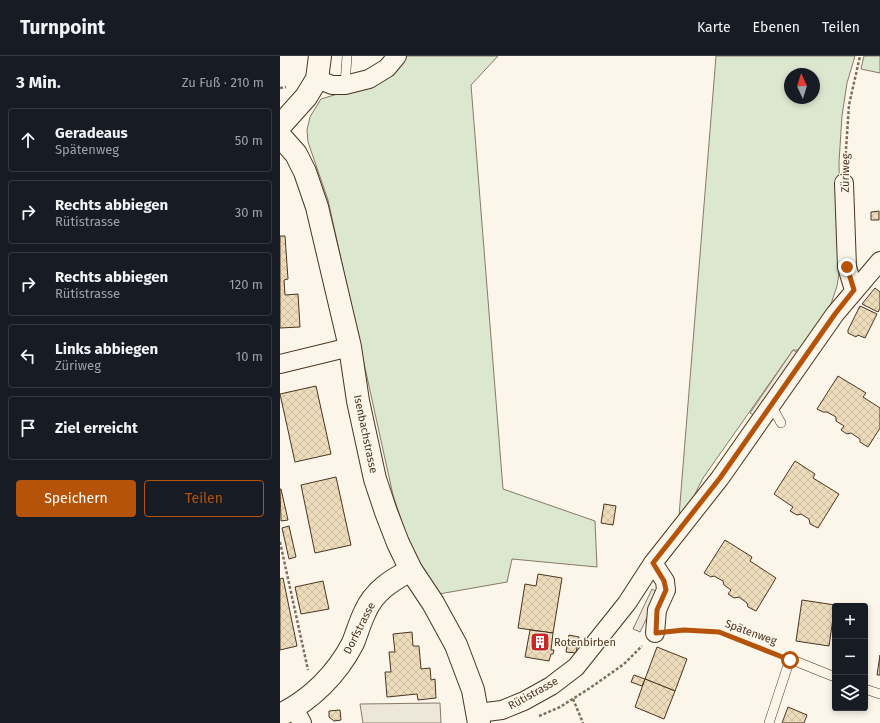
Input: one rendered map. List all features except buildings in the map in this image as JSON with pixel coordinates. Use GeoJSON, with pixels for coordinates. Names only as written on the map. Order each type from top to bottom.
{"type":"FeatureCollection","features":[{"type":"Feature","properties":{"kind":"main road"},"geometry":{"type":"LineString","coordinates":[[280,126],[306,97],[317,79],[320,56]]}},
{"type":"Feature","properties":{"kind":"main road","name":"Isenbachstrasse"},"geometry":{"type":"LineString","coordinates":[[280,136],[296,154],[312,189],[318,207],[350,347],[358,401],[375,479],[396,537],[411,570],[433,603],[456,645],[473,690],[478,718]]}},
{"type":"Feature","properties":{"kind":"main road","name":"Dorfstrasse"},"geometry":{"type":"LineString","coordinates":[[292,715],[336,670],[352,644],[366,610],[374,597],[384,586],[411,570]]}},
{"type":"Feature","properties":{"kind":"street"},"geometry":{"type":"LineString","coordinates":[[317,79],[332,85],[345,85],[369,79],[387,68],[397,56]]}},
{"type":"Feature","properties":{"kind":"street","name":"Züriweg"},"geometry":{"type":"LineString","coordinates":[[844,183],[847,267],[854,290]]}},
{"type":"Feature","properties":{"kind":"street","name":"Rütistrasse"},"geometry":{"type":"LineString","coordinates":[[478,718],[524,701],[551,686],[576,667],[627,603],[653,563],[720,478],[835,314],[880,261]]}},
{"type":"Feature","properties":{"kind":"street"},"geometry":{"type":"LineString","coordinates":[[280,364],[350,347]]}},
{"type":"Feature","properties":{"kind":"street"},"geometry":{"type":"LineString","coordinates":[[653,563],[664,581],[666,590],[657,610],[656,633]]}},
{"type":"Feature","properties":{"kind":"lane"},"geometry":{"type":"LineString","coordinates":[[345,85],[347,56]]}},
{"type":"Feature","properties":{"kind":"lane"},"geometry":{"type":"LineString","coordinates":[[771,404],[780,423]]}},
{"type":"Feature","properties":{"kind":"lane"},"geometry":{"type":"LineString","coordinates":[[769,723],[790,660],[832,676]]}},
{"type":"Feature","properties":{"kind":"lane"},"geometry":{"type":"LineString","coordinates":[[868,690],[880,694]]}},
{"type":"Feature","properties":{"kind":"path","name":"Züriweg"},"geometry":{"type":"LineString","coordinates":[[844,183],[845,140],[849,105],[860,56]]}},
{"type":"Feature","properties":{"kind":"path"},"geometry":{"type":"LineString","coordinates":[[280,542],[309,677]]}},
{"type":"Feature","properties":{"kind":"path","name":"Spätenweg"},"geometry":{"type":"LineString","coordinates":[[656,633],[684,630],[719,632],[790,660]]}},
{"type":"Feature","properties":{"kind":"path"},"geometry":{"type":"LineString","coordinates":[[535,718],[560,707],[624,664],[656,633]]}},
{"type":"Feature","properties":{"kind":"path"},"geometry":{"type":"LineString","coordinates":[[573,699],[583,723]]}},
{"type":"Feature","properties":{"kind":"green space"},"geometry":{"type":"Polygon","coordinates":[[[405,56],[498,56],[471,85],[503,489],[595,521],[597,567],[512,559],[507,582],[439,594],[413,551],[403,525],[393,495],[328,200],[308,142],[307,130],[310,117],[321,99],[364,86],[405,56]]]}},
{"type":"Feature","properties":{"kind":"green space"},"geometry":{"type":"Polygon","coordinates":[[[716,56],[855,56],[847,83],[842,116],[839,162],[841,261],[837,286],[829,310],[800,350],[793,350],[703,478],[693,498],[679,516],[716,56]]]}},
{"type":"Feature","properties":{"kind":"green space"},"geometry":{"type":"Polygon","coordinates":[[[864,56],[880,56],[880,73],[861,69],[864,56]]]}},
{"type":"Feature","properties":{"kind":"shaded area"},"geometry":{"type":"Polygon","coordinates":[[[793,350],[798,353],[755,416],[750,413],[793,350]]]}},
{"type":"Feature","properties":{"kind":"shaded area"},"geometry":{"type":"Polygon","coordinates":[[[652,589],[659,593],[640,632],[633,629],[652,589]]]}},
{"type":"Feature","properties":{"kind":"shaded area"},"geometry":{"type":"Polygon","coordinates":[[[440,703],[441,723],[363,723],[360,704],[440,703]]]}},
{"type":"Feature","properties":{"kind":"place","name":"Rotenbirben"},"geometry":{"type":"Point","coordinates":[540,642]}},
{"type":"Feature","properties":{"kind":"route"},"geometry":{"type":"LineString","coordinates":[[790,660],[719,632],[684,630],[656,633],[657,610],[666,590],[664,581],[653,563],[720,478],[835,314],[854,290],[847,267]]}}]}
